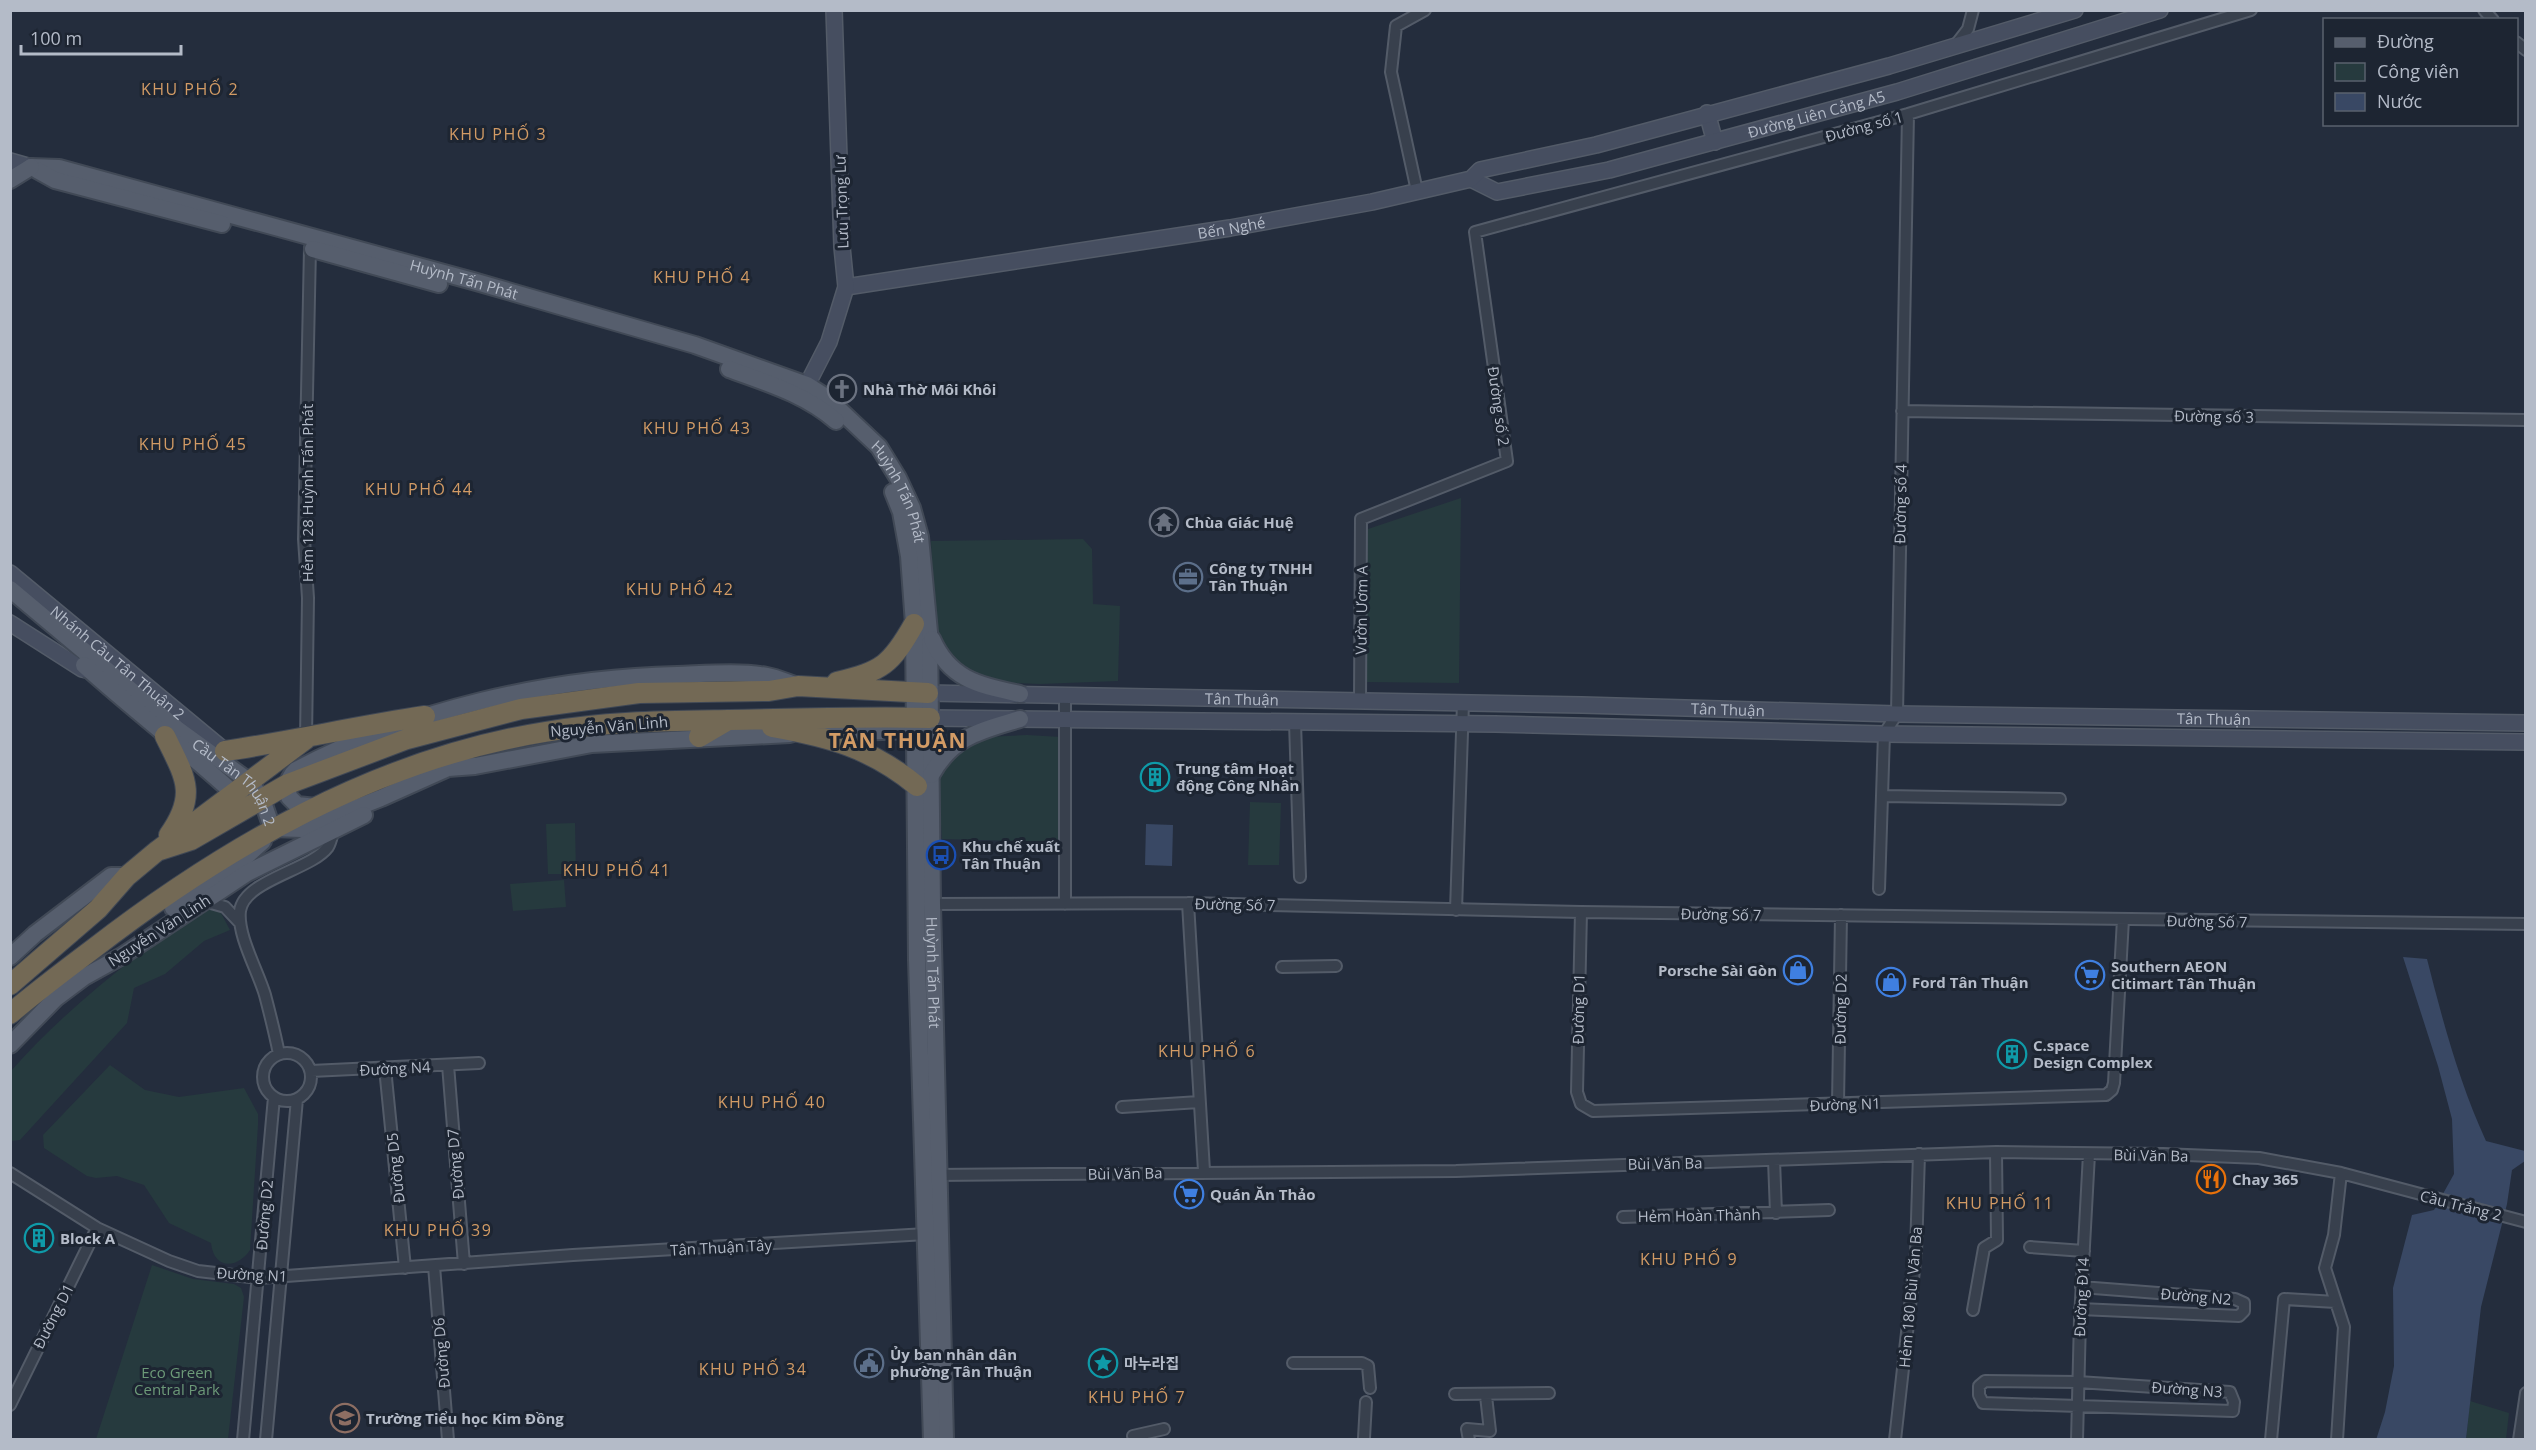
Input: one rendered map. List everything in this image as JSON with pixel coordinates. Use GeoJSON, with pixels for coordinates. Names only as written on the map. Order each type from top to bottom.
{"type":"FeatureCollection","features":[{"type":"Feature","properties":{"kind":"highway"},"geometry":{"type":"LineString","coordinates":[[818,687],[873,673],[898,653],[922,628]]}},
{"type":"Feature","properties":{"kind":"highway","name":"Nguyễn Văn Linh"},"geometry":{"type":"LineString","coordinates":[[157,851],[191,840],[288,784],[407,739],[509,711],[577,699],[639,693],[769,691],[798,686],[921,692]]}},
{"type":"Feature","properties":{"kind":"highway"},"geometry":{"type":"LineString","coordinates":[[483,702],[509,711]]}},
{"type":"Feature","properties":{"kind":"highway"},"geometry":{"type":"LineString","coordinates":[[227,758],[347,728],[425,716]]}},
{"type":"Feature","properties":{"kind":"highway"},"geometry":{"type":"LineString","coordinates":[[407,739],[425,716]]}},
{"type":"Feature","properties":{"kind":"highway"},"geometry":{"type":"LineString","coordinates":[[699,737],[728,720],[808,734],[868,752],[924,781]]}},
{"type":"Feature","properties":{"kind":"highway","name":"Nguyễn Văn Linh"},"geometry":{"type":"LineString","coordinates":[[10,1014],[133,918],[204,868],[272,828],[358,789],[469,749],[543,732],[630,721],[919,722]]}},
{"type":"Feature","properties":{"kind":"highway"},"geometry":{"type":"LineString","coordinates":[[157,851],[182,817],[187,798],[182,771],[165,736]]}},
{"type":"Feature","properties":{"kind":"highway"},"geometry":{"type":"LineString","coordinates":[[250,782],[306,739]]}},
{"type":"Feature","properties":{"kind":"highway"},"geometry":{"type":"LineString","coordinates":[[448,768],[469,749]]}},
{"type":"Feature","properties":{"kind":"highway","name":"Nguyễn Văn Linh"},"geometry":{"type":"LineString","coordinates":[[10,985],[98,909],[127,876],[250,782]]}},
{"type":"Feature","properties":{"kind":"main road"},"geometry":{"type":"LineString","coordinates":[[10,180],[31,167]]}},
{"type":"Feature","properties":{"kind":"main road","name":"Huỳnh Tấn Phát"},"geometry":{"type":"LineString","coordinates":[[31,167],[55,180],[310,248],[345,252]]}},
{"type":"Feature","properties":{"kind":"main road","name":"Huỳnh Tấn Phát"},"geometry":{"type":"LineString","coordinates":[[31,167],[59,168],[345,252],[511,298],[695,345],[803,390],[856,439],[876,461],[889,483],[901,512],[922,628],[919,722],[924,781],[924,904],[931,1175],[945,1440]]}},
{"type":"Feature","properties":{"kind":"main road","name":"Cầu Tân Thuận 2"},"geometry":{"type":"LineString","coordinates":[[10,589],[177,729],[217,760],[227,758],[250,782],[255,803],[272,828]]}},
{"type":"Feature","properties":{"kind":"main road","name":"Cầu Tân Thuận 2"},"geometry":{"type":"LineString","coordinates":[[10,601],[233,793],[255,803]]}},
{"type":"Feature","properties":{"kind":"main road"},"geometry":{"type":"LineString","coordinates":[[922,628],[940,658],[955,672],[980,685],[1020,694]]}},
{"type":"Feature","properties":{"kind":"main road","name":"Nguyễn Văn Linh"},"geometry":{"type":"LineString","coordinates":[[288,784],[291,775],[314,760],[425,716],[551,687],[639,676],[701,674],[768,676],[798,686]]}},
{"type":"Feature","properties":{"kind":"main road"},"geometry":{"type":"LineString","coordinates":[[924,781],[942,755],[957,742],[984,730],[1020,719]]}},
{"type":"Feature","properties":{"kind":"main road","name":"Nguyễn Văn Linh"},"geometry":{"type":"LineString","coordinates":[[10,1045],[56,998],[84,977],[122,956],[247,873],[381,798],[448,768],[475,766],[592,744],[699,737],[808,734],[919,722]]}},
{"type":"Feature","properties":{"kind":"main road"},"geometry":{"type":"LineString","coordinates":[[288,784],[290,797],[297,805],[316,807]]}},
{"type":"Feature","properties":{"kind":"main road"},"geometry":{"type":"LineString","coordinates":[[358,789],[381,798]]}},
{"type":"Feature","properties":{"kind":"main road","name":"Nguyễn Văn Linh"},"geometry":{"type":"LineString","coordinates":[[133,918],[159,918],[246,857],[264,840],[272,828],[302,829],[337,822]]}},
{"type":"Feature","properties":{"kind":"main road","name":"Nguyễn Văn Linh"},"geometry":{"type":"LineString","coordinates":[[11,956],[35,934],[111,876],[127,876]]}},
{"type":"Feature","properties":{"kind":"main road"},"geometry":{"type":"LineString","coordinates":[[84,977],[92,963],[159,918],[183,915]]}},
{"type":"Feature","properties":{"kind":"main road","name":"Huỳnh Tấn Phát"},"geometry":{"type":"LineString","coordinates":[[931,1175],[926,1234],[932,1440]]}},
{"type":"Feature","properties":{"kind":"street","name":"Lưu Trọng Lư"},"geometry":{"type":"LineString","coordinates":[[803,390],[829,342],[846,287],[842,247],[834,10]]}},
{"type":"Feature","properties":{"kind":"street"},"geometry":{"type":"LineString","coordinates":[[1417,191],[1391,72],[1396,26],[1425,10]]}},
{"type":"Feature","properties":{"kind":"street"},"geometry":{"type":"LineString","coordinates":[[1954,47],[1968,29],[1973,10]]}},
{"type":"Feature","properties":{"kind":"street","name":"Đường Liên Cảng A5"},"geometry":{"type":"LineString","coordinates":[[1417,191],[1471,179],[1480,170],[1596,145],[1707,113],[1889,66],[2076,10]]}},
{"type":"Feature","properties":{"kind":"street","name":"Đường Liên Cảng A5"},"geometry":{"type":"LineString","coordinates":[[1471,179],[1497,192],[1609,170],[1897,92],[2160,10]]}},
{"type":"Feature","properties":{"kind":"street","name":"Đường số 1"},"geometry":{"type":"LineString","coordinates":[[1474,232],[1908,114],[2252,10]]}},
{"type":"Feature","properties":{"kind":"street"},"geometry":{"type":"LineString","coordinates":[[1889,66],[1897,92]]}},
{"type":"Feature","properties":{"kind":"street"},"geometry":{"type":"LineString","coordinates":[[1707,113],[1715,142]]}},
{"type":"Feature","properties":{"kind":"street","name":"Đường số 4"},"geometry":{"type":"LineString","coordinates":[[1897,714],[1908,114]]}},
{"type":"Feature","properties":{"kind":"street","name":"Huỳnh Tấn Phát"},"geometry":{"type":"LineString","coordinates":[[10,161],[31,167]]}},
{"type":"Feature","properties":{"kind":"street","name":"Bến Nghé"},"geometry":{"type":"LineString","coordinates":[[846,287],[1151,242],[1417,191]]}},
{"type":"Feature","properties":{"kind":"street","name":"Đường số 2"},"geometry":{"type":"LineString","coordinates":[[1361,519],[1507,461],[1474,232]]}},
{"type":"Feature","properties":{"kind":"street","name":"Hẻm 128 Huỳnh Tấn Phát"},"geometry":{"type":"LineString","coordinates":[[306,739],[308,598],[304,539],[310,248]]}},
{"type":"Feature","properties":{"kind":"street","name":"Đường số 3"},"geometry":{"type":"LineString","coordinates":[[1902,411],[2526,420]]}},
{"type":"Feature","properties":{"kind":"street","name":"Vườn Ươm A"},"geometry":{"type":"LineString","coordinates":[[1360,701],[1361,519]]}},
{"type":"Feature","properties":{"kind":"street","name":"Nhánh Cầu Tân Thuận 2"},"geometry":{"type":"LineString","coordinates":[[10,573],[227,758]]}},
{"type":"Feature","properties":{"kind":"street","name":"Cầu Tân Thuận 2"},"geometry":{"type":"LineString","coordinates":[[10,623],[82,669],[91,671]]}},
{"type":"Feature","properties":{"kind":"street","name":"Tân Thuận"},"geometry":{"type":"LineString","coordinates":[[921,692],[1897,714],[2526,723]]}},
{"type":"Feature","properties":{"kind":"street"},"geometry":{"type":"LineString","coordinates":[[1065,695],[1065,904]]}},
{"type":"Feature","properties":{"kind":"street"},"geometry":{"type":"LineString","coordinates":[[1378,723],[1379,701]]}},
{"type":"Feature","properties":{"kind":"street"},"geometry":{"type":"LineString","coordinates":[[1456,910],[1463,703]]}},
{"type":"Feature","properties":{"kind":"street"},"geometry":{"type":"LineString","coordinates":[[1880,889],[1884,734],[1897,714]]}},
{"type":"Feature","properties":{"kind":"street"},"geometry":{"type":"LineString","coordinates":[[2072,736],[2073,716]]}},
{"type":"Feature","properties":{"kind":"street","name":"Tân Thuận"},"geometry":{"type":"LineString","coordinates":[[919,722],[1020,719],[1464,724],[1884,734],[2526,742]]}},
{"type":"Feature","properties":{"kind":"street"},"geometry":{"type":"LineString","coordinates":[[1295,722],[1300,876]]}},
{"type":"Feature","properties":{"kind":"street"},"geometry":{"type":"LineString","coordinates":[[1884,796],[2060,799]]}},
{"type":"Feature","properties":{"kind":"street"},"geometry":{"type":"LineString","coordinates":[[279,1054],[264,994],[240,923],[240,908],[246,898],[264,885],[318,856],[328,846],[337,822]]}},
{"type":"Feature","properties":{"kind":"street"},"geometry":{"type":"LineString","coordinates":[[204,901],[225,907],[240,923]]}},
{"type":"Feature","properties":{"kind":"street"},"geometry":{"type":"LineString","coordinates":[[1188,903],[1204,1172]]}},
{"type":"Feature","properties":{"kind":"street","name":"Đường Số 7"},"geometry":{"type":"LineString","coordinates":[[924,904],[1188,903],[1581,912],[2526,924]]}},
{"type":"Feature","properties":{"kind":"street","name":"Đường D1"},"geometry":{"type":"LineString","coordinates":[[1581,912],[1577,1092],[1581,1104]]}},
{"type":"Feature","properties":{"kind":"street","name":"Đường D2"},"geometry":{"type":"LineString","coordinates":[[1838,1104],[1841,915]]}},
{"type":"Feature","properties":{"kind":"street","name":"Đường N1"},"geometry":{"type":"LineString","coordinates":[[1581,1104],[1593,1111],[2100,1097],[2111,1092],[2114,1083],[2123,919]]}},
{"type":"Feature","properties":{"kind":"street"},"geometry":{"type":"LineString","coordinates":[[1282,967],[1336,966]]}},
{"type":"Feature","properties":{"kind":"street"},"geometry":{"type":"LineString","coordinates":[[279,1054],[297,1054],[306,1061],[311,1071],[309,1088],[297,1099],[285,1101],[274,1097],[266,1088],[262,1077],[269,1060],[279,1054]]}},
{"type":"Feature","properties":{"kind":"street","name":"Đường N4"},"geometry":{"type":"LineString","coordinates":[[311,1071],[479,1063]]}},
{"type":"Feature","properties":{"kind":"street","name":"Đường D7"},"geometry":{"type":"LineString","coordinates":[[448,1065],[464,1264]]}},
{"type":"Feature","properties":{"kind":"street","name":"Đường D5"},"geometry":{"type":"LineString","coordinates":[[385,1068],[405,1268]]}},
{"type":"Feature","properties":{"kind":"street","name":"Đường D2"},"geometry":{"type":"LineString","coordinates":[[243,1440],[274,1097]]}},
{"type":"Feature","properties":{"kind":"street","name":"Đường D2"},"geometry":{"type":"LineString","coordinates":[[266,1440],[297,1099]]}},
{"type":"Feature","properties":{"kind":"street"},"geometry":{"type":"LineString","coordinates":[[1122,1107],[1200,1102]]}},
{"type":"Feature","properties":{"kind":"street"},"geometry":{"type":"LineString","coordinates":[[1973,1310],[1984,1248],[1997,1240],[1996,1152]]}},
{"type":"Feature","properties":{"kind":"street","name":"Bùi Văn Ba"},"geometry":{"type":"LineString","coordinates":[[931,1175],[1456,1171],[1996,1152],[2259,1158],[2341,1173],[2402,1190]]}},
{"type":"Feature","properties":{"kind":"street","name":"Hẻm 180 Bùi Văn Ba"},"geometry":{"type":"LineString","coordinates":[[1895,1440],[1916,1252],[1918,1154]]}},
{"type":"Feature","properties":{"kind":"street","name":"Đường Đ14"},"geometry":{"type":"LineString","coordinates":[[2077,1440],[2080,1309],[2089,1154]]}},
{"type":"Feature","properties":{"kind":"street","name":"Hẻm Hoàn Thành"},"geometry":{"type":"LineString","coordinates":[[1774,1160],[1776,1213]]}},
{"type":"Feature","properties":{"kind":"street","name":"Đường N1"},"geometry":{"type":"LineString","coordinates":[[10,1173],[97,1228],[198,1271],[259,1278],[282,1278],[517,1260]]}},
{"type":"Feature","properties":{"kind":"street"},"geometry":{"type":"LineString","coordinates":[[2337,1440],[2344,1327],[2325,1269],[2334,1235],[2341,1173]]}},
{"type":"Feature","properties":{"kind":"street","name":"Cầu Trắng 2"},"geometry":{"type":"LineString","coordinates":[[2402,1190],[2523,1221]]}},
{"type":"Feature","properties":{"kind":"street","name":"Hẻm Hoàn Thành"},"geometry":{"type":"LineString","coordinates":[[1623,1217],[1829,1210]]}},
{"type":"Feature","properties":{"kind":"street","name":"Đường D1"},"geometry":{"type":"LineString","coordinates":[[10,1405],[14,1387],[97,1228]]}},
{"type":"Feature","properties":{"kind":"street","name":"Tân Thuận Tây"},"geometry":{"type":"LineString","coordinates":[[517,1260],[926,1234]]}},
{"type":"Feature","properties":{"kind":"street"},"geometry":{"type":"LineString","coordinates":[[2030,1247],[2084,1251]]}},
{"type":"Feature","properties":{"kind":"street","name":"Đường D6"},"geometry":{"type":"LineString","coordinates":[[434,1266],[448,1440]]}},
{"type":"Feature","properties":{"kind":"street","name":"Đường N2"},"geometry":{"type":"LineString","coordinates":[[2080,1309],[2239,1316],[2244,1311],[2244,1303],[2235,1299],[2081,1287]]}},
{"type":"Feature","properties":{"kind":"street"},"geometry":{"type":"LineString","coordinates":[[2271,1440],[2284,1299],[2336,1302]]}},
{"type":"Feature","properties":{"kind":"street"},"geometry":{"type":"LineString","coordinates":[[1293,1363],[1362,1363],[1368,1366],[1370,1388]]}},
{"type":"Feature","properties":{"kind":"street"},"geometry":{"type":"LineString","coordinates":[[2077,1407],[1983,1403],[1978,1395],[1979,1386],[1985,1381],[2078,1382]]}},
{"type":"Feature","properties":{"kind":"street","name":"Đường N3"},"geometry":{"type":"LineString","coordinates":[[2077,1407],[2233,1411],[2234,1402],[2230,1392],[2078,1382]]}},
{"type":"Feature","properties":{"kind":"street"},"geometry":{"type":"LineString","coordinates":[[1455,1394],[1486,1396],[1549,1393]]}},
{"type":"Feature","properties":{"kind":"street"},"geometry":{"type":"LineString","coordinates":[[2519,1440],[2526,1393]]}},
{"type":"Feature","properties":{"kind":"street"},"geometry":{"type":"LineString","coordinates":[[1469,1440],[1467,1429],[1490,1431],[1486,1396]]}},
{"type":"Feature","properties":{"kind":"street"},"geometry":{"type":"LineString","coordinates":[[1364,1438],[1366,1401]]}},
{"type":"Feature","properties":{"kind":"street"},"geometry":{"type":"LineString","coordinates":[[1133,1436],[1164,1429]]}},
{"type":"Feature","properties":{"kind":"green space"},"geometry":{"type":"Polygon","coordinates":[[[1461,498],[1459,683],[1364,682],[1368,529],[1461,498]]]}},
{"type":"Feature","properties":{"kind":"green space"},"geometry":{"type":"Polygon","coordinates":[[[1083,539],[1092,549],[1093,604],[1120,606],[1118,681],[1040,684],[994,682],[949,661],[934,629],[931,541],[1083,539]]]}},
{"type":"Feature","properties":{"kind":"green space"},"geometry":{"type":"Polygon","coordinates":[[[1027,735],[1061,737],[1062,838],[1052,842],[942,839],[937,770],[943,758],[986,737],[1027,735]]]}},
{"type":"Feature","properties":{"kind":"green space"},"geometry":{"type":"Polygon","coordinates":[[[1250,802],[1281,803],[1279,865],[1248,865],[1250,802]]]}},
{"type":"Feature","properties":{"kind":"green space"},"geometry":{"type":"Polygon","coordinates":[[[575,823],[576,874],[548,874],[546,824],[575,823]]]}},
{"type":"Feature","properties":{"kind":"green space"},"geometry":{"type":"Polygon","coordinates":[[[564,880],[566,907],[513,911],[510,884],[564,880]]]}},
{"type":"Feature","properties":{"kind":"green space"},"geometry":{"type":"Polygon","coordinates":[[[214,900],[230,930],[204,941],[165,974],[134,988],[127,1023],[20,1140],[11,1141],[11,1071],[57,1023],[82,1001],[160,939],[214,900]]]}},
{"type":"Feature","properties":{"kind":"green space"},"geometry":{"type":"Polygon","coordinates":[[[110,1065],[145,1090],[179,1097],[244,1088],[258,1114],[258,1125],[250,1250],[239,1261],[227,1264],[221,1262],[213,1252],[211,1243],[169,1223],[144,1185],[117,1176],[96,1178],[87,1176],[44,1148],[43,1135],[110,1065]]]}},
{"type":"Feature","properties":{"kind":"green space","name":"Eco Green Central Park"},"geometry":{"type":"Polygon","coordinates":[[[152,1265],[193,1279],[234,1284],[241,1288],[244,1297],[228,1439],[96,1439],[152,1265]]]}},
{"type":"Feature","properties":{"kind":"green space"},"geometry":{"type":"Polygon","coordinates":[[[2470,1401],[2509,1413],[2506,1439],[2466,1440],[2470,1401]]]}},
{"type":"Feature","properties":{"kind":"water"},"geometry":{"type":"Polygon","coordinates":[[[1146,824],[1173,825],[1172,866],[1145,865],[1146,824]]]}},
{"type":"Feature","properties":{"kind":"water"},"geometry":{"type":"Polygon","coordinates":[[[2403,957],[2427,959],[2460,1074],[2486,1141],[2525,1151],[2525,1161],[2512,1170],[2507,1204],[2481,1307],[2466,1439],[2376,1440],[2385,1412],[2394,1366],[2393,1288],[2412,1215],[2434,1210],[2454,1174],[2452,1119],[2438,1066],[2403,957]]]}},
{"type":"Feature","properties":{"kind":"place","name":"Nhà Thờ Môi Khôi"},"geometry":{"type":"Point","coordinates":[842,389]}},
{"type":"Feature","properties":{"kind":"place","name":"Chùa Giác Huệ"},"geometry":{"type":"Point","coordinates":[1164,522]}},
{"type":"Feature","properties":{"kind":"place","name":"Công ty TNHH Tân Thuận"},"geometry":{"type":"Point","coordinates":[1188,577]}},
{"type":"Feature","properties":{"kind":"place","name":"Trung tâm Hoạt động Công Nhân"},"geometry":{"type":"Point","coordinates":[1155,777]}},
{"type":"Feature","properties":{"kind":"place","name":"Khu chế xuất Tân Thuận"},"geometry":{"type":"Point","coordinates":[941,855]}},
{"type":"Feature","properties":{"kind":"place","name":"Porsche Sài Gòn"},"geometry":{"type":"Point","coordinates":[1798,970]}},
{"type":"Feature","properties":{"kind":"place","name":"Southern AEON Citimart Tân Thuận"},"geometry":{"type":"Point","coordinates":[2090,975]}},
{"type":"Feature","properties":{"kind":"place","name":"Ford Tân Thuận"},"geometry":{"type":"Point","coordinates":[1891,982]}},
{"type":"Feature","properties":{"kind":"place","name":"C.space Design Complex"},"geometry":{"type":"Point","coordinates":[2012,1054]}},
{"type":"Feature","properties":{"kind":"place","name":"Chay 365"},"geometry":{"type":"Point","coordinates":[2211,1179]}},
{"type":"Feature","properties":{"kind":"place","name":"Quán Ăn Thảo"},"geometry":{"type":"Point","coordinates":[1189,1194]}},
{"type":"Feature","properties":{"kind":"place","name":"Block A"},"geometry":{"type":"Point","coordinates":[39,1238]}},
{"type":"Feature","properties":{"kind":"place","name":"Ủy ban nhân dân phường Tân Thuận"},"geometry":{"type":"Point","coordinates":[869,1363]}},
{"type":"Feature","properties":{"kind":"place","name":"마누라집"},"geometry":{"type":"Point","coordinates":[1103,1363]}},
{"type":"Feature","properties":{"kind":"place","name":"Trường Tiểu học Kim Đồng"},"geometry":{"type":"Point","coordinates":[345,1418]}},
{"type":"Feature","properties":{"kind":"district","name":"KHU PHỐ 2"},"geometry":{"type":"Point","coordinates":[190,89]}},
{"type":"Feature","properties":{"kind":"district","name":"KHU PHỐ 3"},"geometry":{"type":"Point","coordinates":[498,134]}},
{"type":"Feature","properties":{"kind":"district","name":"KHU PHỐ 4"},"geometry":{"type":"Point","coordinates":[702,277]}},
{"type":"Feature","properties":{"kind":"district","name":"KHU PHỐ 43"},"geometry":{"type":"Point","coordinates":[697,428]}},
{"type":"Feature","properties":{"kind":"district","name":"KHU PHỐ 45"},"geometry":{"type":"Point","coordinates":[193,444]}},
{"type":"Feature","properties":{"kind":"district","name":"KHU PHỐ 44"},"geometry":{"type":"Point","coordinates":[419,489]}},
{"type":"Feature","properties":{"kind":"district","name":"KHU PHỐ 42"},"geometry":{"type":"Point","coordinates":[680,589]}},
{"type":"Feature","properties":{"kind":"district","name":"TÂN THUẬN"},"geometry":{"type":"Point","coordinates":[898,740]}},
{"type":"Feature","properties":{"kind":"district","name":"KHU PHỐ 41"},"geometry":{"type":"Point","coordinates":[617,870]}},
{"type":"Feature","properties":{"kind":"district","name":"KHU PHỐ 6"},"geometry":{"type":"Point","coordinates":[1207,1051]}},
{"type":"Feature","properties":{"kind":"district","name":"KHU PHỐ 40"},"geometry":{"type":"Point","coordinates":[772,1102]}},
{"type":"Feature","properties":{"kind":"district","name":"KHU PHỐ 11"},"geometry":{"type":"Point","coordinates":[2000,1203]}},
{"type":"Feature","properties":{"kind":"district","name":"KHU PHỐ 39"},"geometry":{"type":"Point","coordinates":[438,1230]}},
{"type":"Feature","properties":{"kind":"district","name":"KHU PHỐ 9"},"geometry":{"type":"Point","coordinates":[1689,1259]}},
{"type":"Feature","properties":{"kind":"district","name":"KHU PHỐ 34"},"geometry":{"type":"Point","coordinates":[753,1369]}},
{"type":"Feature","properties":{"kind":"district","name":"KHU PHỐ 7"},"geometry":{"type":"Point","coordinates":[1137,1397]}}]}
